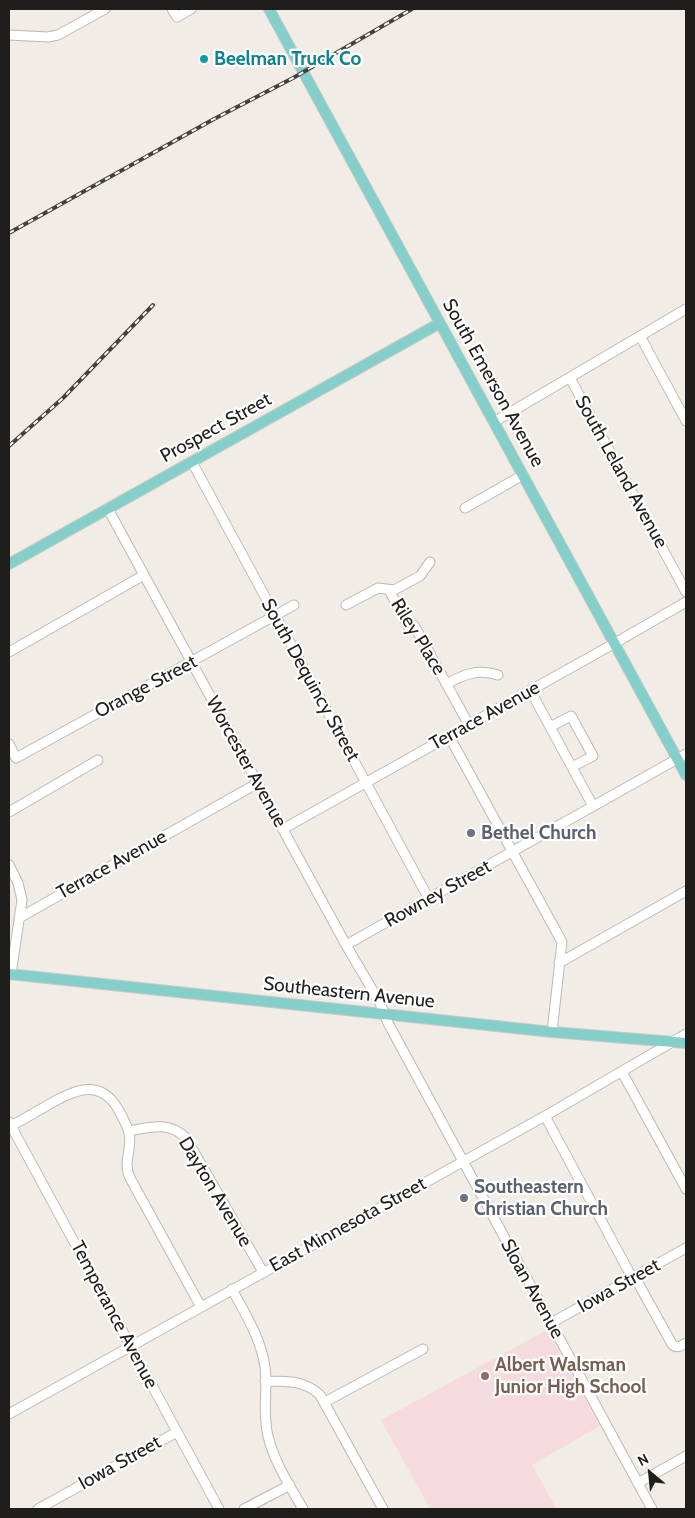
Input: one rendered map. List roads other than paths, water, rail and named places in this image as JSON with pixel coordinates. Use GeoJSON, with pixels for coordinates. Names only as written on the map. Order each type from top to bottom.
{"type":"FeatureCollection","features":[{"type":"Feature","properties":{"kind":"main road","name":"South Emerson Avenue"},"geometry":{"type":"LineString","coordinates":[[269,9],[615,644],[682,756],[686,775]]}},
{"type":"Feature","properties":{"kind":"main road","name":"Prospect Street"},"geometry":{"type":"LineString","coordinates":[[9,564],[440,323]]}},
{"type":"Feature","properties":{"kind":"main road","name":"Southeastern Avenue"},"geometry":{"type":"LineString","coordinates":[[10,974],[552,1032],[686,1044]]}},
{"type":"Feature","properties":{"kind":"street"},"geometry":{"type":"LineString","coordinates":[[9,35],[45,37],[58,35],[105,9]]}},
{"type":"Feature","properties":{"kind":"street"},"geometry":{"type":"LineString","coordinates":[[175,13],[191,9]]}},
{"type":"Feature","properties":{"kind":"street"},"geometry":{"type":"LineString","coordinates":[[494,422],[686,309]]}},
{"type":"Feature","properties":{"kind":"street"},"geometry":{"type":"LineString","coordinates":[[640,336],[686,420]]}},
{"type":"Feature","properties":{"kind":"street","name":"South Leland Avenue"},"geometry":{"type":"LineString","coordinates":[[570,378],[686,592]]}},
{"type":"Feature","properties":{"kind":"street","name":"South Dequincy Street"},"geometry":{"type":"LineString","coordinates":[[192,462],[429,899]]}},
{"type":"Feature","properties":{"kind":"street"},"geometry":{"type":"LineString","coordinates":[[465,508],[523,475]]}},
{"type":"Feature","properties":{"kind":"street","name":"Worcester Avenue"},"geometry":{"type":"LineString","coordinates":[[108,509],[385,1014]]}},
{"type":"Feature","properties":{"kind":"street","name":"Riley Place"},"geometry":{"type":"LineString","coordinates":[[346,605],[378,588],[394,590],[416,578],[430,562]]}},
{"type":"Feature","properties":{"kind":"street"},"geometry":{"type":"LineString","coordinates":[[9,652],[144,575]]}},
{"type":"Feature","properties":{"kind":"street","name":"Riley Place"},"geometry":{"type":"LineString","coordinates":[[389,590],[409,628],[414,625],[469,725]]}},
{"type":"Feature","properties":{"kind":"street","name":"Terrace Avenue"},"geometry":{"type":"LineString","coordinates":[[283,829],[615,644],[686,602]]}},
{"type":"Feature","properties":{"kind":"street","name":"Orange Street"},"geometry":{"type":"LineString","coordinates":[[9,744],[16,758],[294,605]]}},
{"type":"Feature","properties":{"kind":"street","name":"Riley Place"},"geometry":{"type":"LineString","coordinates":[[446,684],[468,673],[494,671]]}},
{"type":"Feature","properties":{"kind":"street"},"geometry":{"type":"LineString","coordinates":[[530,690],[593,806]]}},
{"type":"Feature","properties":{"kind":"street"},"geometry":{"type":"LineString","coordinates":[[550,727],[571,716],[593,756],[572,767]]}},
{"type":"Feature","properties":{"kind":"street"},"geometry":{"type":"LineString","coordinates":[[449,736],[562,942],[552,1032]]}},
{"type":"Feature","properties":{"kind":"street","name":"Rowney Street"},"geometry":{"type":"LineString","coordinates":[[346,945],[682,756]]}},
{"type":"Feature","properties":{"kind":"street"},"geometry":{"type":"LineString","coordinates":[[9,812],[98,760]]}},
{"type":"Feature","properties":{"kind":"street","name":"Terrace Avenue"},"geometry":{"type":"LineString","coordinates":[[20,918],[258,783]]}},
{"type":"Feature","properties":{"kind":"street"},"geometry":{"type":"LineString","coordinates":[[9,865],[21,891],[20,918],[10,974]]}},
{"type":"Feature","properties":{"kind":"street"},"geometry":{"type":"LineString","coordinates":[[559,963],[686,891]]}},
{"type":"Feature","properties":{"kind":"street","name":"Sloan Avenue"},"geometry":{"type":"LineString","coordinates":[[385,1014],[388,1024],[652,1509]]}},
{"type":"Feature","properties":{"kind":"street","name":"East Minnesota Street"},"geometry":{"type":"LineString","coordinates":[[9,1414],[463,1162],[686,1034]]}},
{"type":"Feature","properties":{"kind":"street"},"geometry":{"type":"LineString","coordinates":[[622,1072],[686,1189]]}},
{"type":"Feature","properties":{"kind":"street"},"geometry":{"type":"LineString","coordinates":[[10,1124],[74,1091],[89,1089],[100,1092],[108,1097],[116,1105],[129,1131],[129,1148],[126,1163],[128,1176],[201,1307]]}},
{"type":"Feature","properties":{"kind":"street"},"geometry":{"type":"LineString","coordinates":[[544,1116],[633,1278],[672,1344],[676,1347],[686,1344]]}},
{"type":"Feature","properties":{"kind":"street","name":"Temperance Avenue"},"geometry":{"type":"LineString","coordinates":[[10,1124],[219,1509]]}},
{"type":"Feature","properties":{"kind":"street","name":"Dayton Avenue"},"geometry":{"type":"LineString","coordinates":[[129,1131],[163,1126],[177,1130],[186,1138],[263,1272]]}},
{"type":"Feature","properties":{"kind":"street","name":"Iowa Street"},"geometry":{"type":"LineString","coordinates":[[551,1323],[686,1248]]}},
{"type":"Feature","properties":{"kind":"street"},"geometry":{"type":"LineString","coordinates":[[232,1289],[259,1341],[265,1366],[267,1436],[275,1458],[303,1509]]}},
{"type":"Feature","properties":{"kind":"street"},"geometry":{"type":"LineString","coordinates":[[325,1402],[423,1349]]}},
{"type":"Feature","properties":{"kind":"street"},"geometry":{"type":"LineString","coordinates":[[265,1381],[300,1383],[316,1391],[325,1402],[383,1509]]}},
{"type":"Feature","properties":{"kind":"street","name":"Iowa Street"},"geometry":{"type":"LineString","coordinates":[[38,1509],[177,1432]]}},
{"type":"Feature","properties":{"kind":"street"},"geometry":{"type":"LineString","coordinates":[[638,1483],[686,1456]]}},
{"type":"Feature","properties":{"kind":"street"},"geometry":{"type":"LineString","coordinates":[[244,1509],[290,1485]]}},
{"type":"Feature","properties":{"kind":"railway"},"geometry":{"type":"LineString","coordinates":[[9,233],[214,119],[293,78],[412,9]]}},
{"type":"Feature","properties":{"kind":"railway"},"geometry":{"type":"LineString","coordinates":[[9,446],[63,398],[153,305]]}},
{"type":"Feature","properties":{"kind":"place","name":"Beelman Truck Co"},"geometry":{"type":"Point","coordinates":[204,59]}},
{"type":"Feature","properties":{"kind":"place","name":"Bethel Church"},"geometry":{"type":"Point","coordinates":[471,833]}},
{"type":"Feature","properties":{"kind":"place","name":"Southeastern Christian Church"},"geometry":{"type":"Point","coordinates":[464,1198]}},
{"type":"Feature","properties":{"kind":"place","name":"Albert Walsman Junior High School"},"geometry":{"type":"Point","coordinates":[485,1376]}}]}
